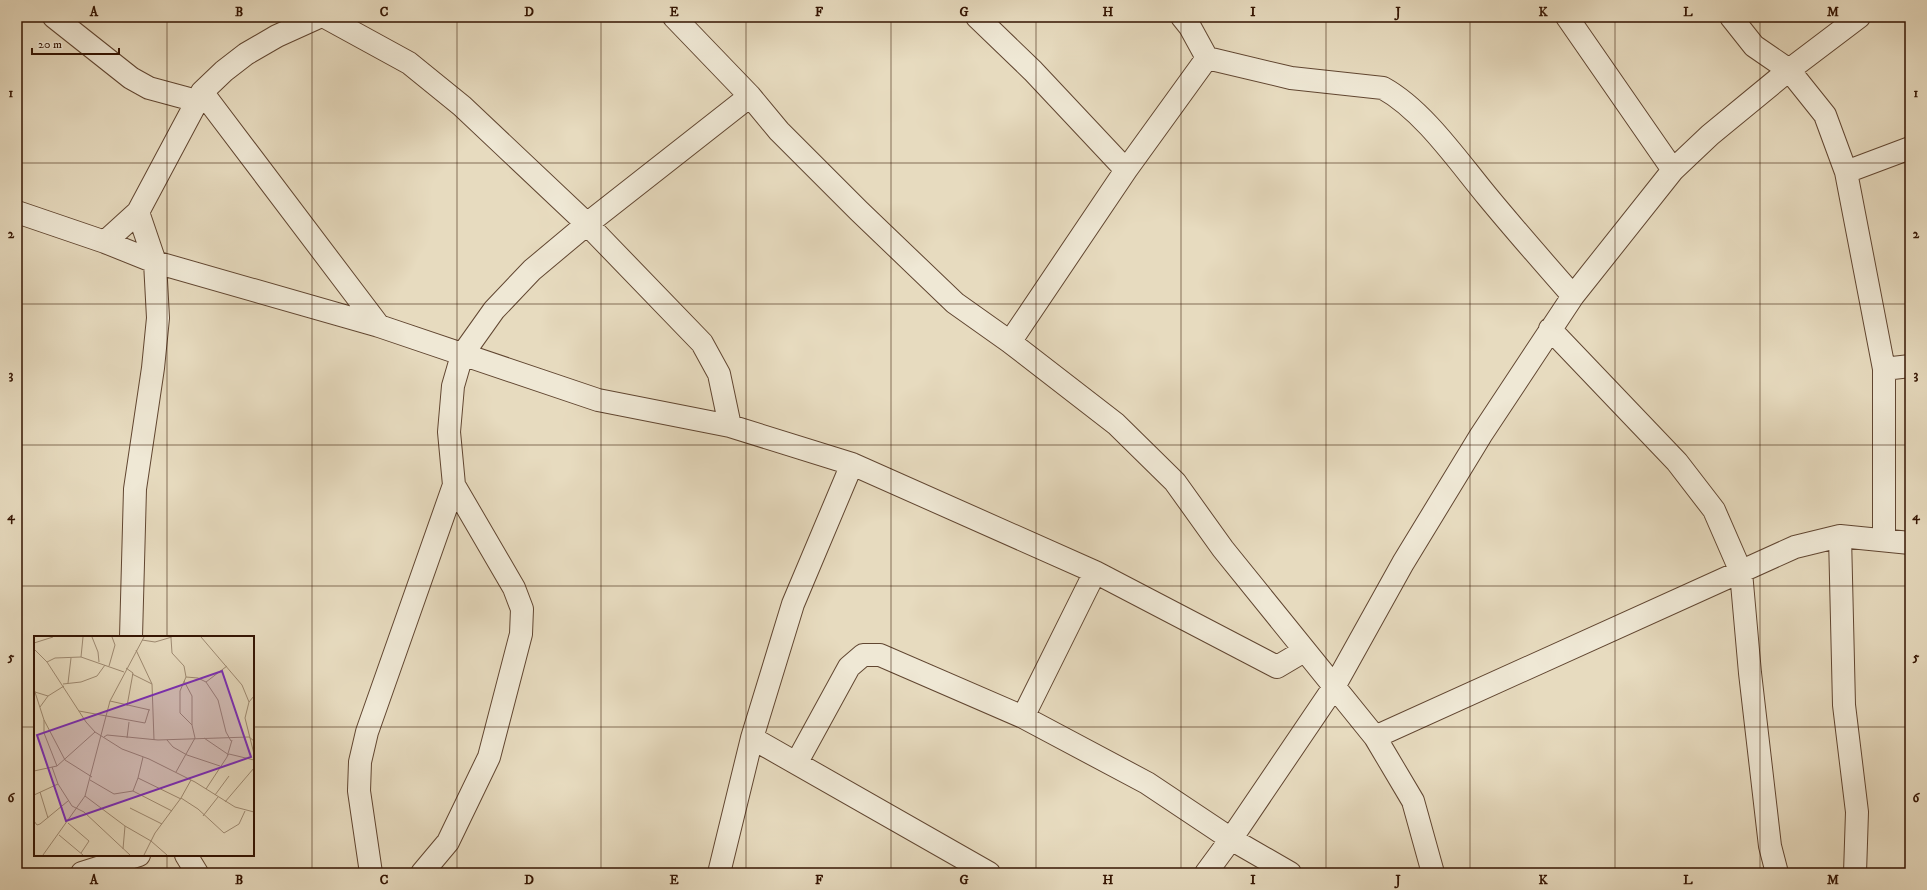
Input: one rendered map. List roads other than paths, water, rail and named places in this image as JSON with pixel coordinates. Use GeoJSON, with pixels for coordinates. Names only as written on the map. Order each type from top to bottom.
{"type":"FeatureCollection","features":[{"type":"Feature","properties":{"kind":"street"},"geometry":{"type":"LineString","coordinates":[[54,17],[131,78],[149,88],[200,96],[379,326]]}},
{"type":"Feature","properties":{"kind":"street"},"geometry":{"type":"LineString","coordinates":[[105,242],[138,212],[200,96],[224,71],[246,54],[278,36],[319,17]]}},
{"type":"Feature","properties":{"kind":"street"},"geometry":{"type":"LineString","coordinates":[[325,17],[409,63],[462,106],[587,224],[702,343],[718,374],[730,426]]}},
{"type":"Feature","properties":{"kind":"street"},"geometry":{"type":"LineString","coordinates":[[674,17],[750,96],[779,131],[950,298],[1010,342],[1116,424],[1175,482],[1223,549],[1375,737],[1413,801],[1433,873]]}},
{"type":"Feature","properties":{"kind":"street"},"geometry":{"type":"LineString","coordinates":[[977,17],[1033,71],[1126,170]]}},
{"type":"Feature","properties":{"kind":"street"},"geometry":{"type":"LineString","coordinates":[[1182,17],[1190,27],[1207,58],[1290,78],[1383,88],[1394,94],[1433,130],[1505,218],[1573,296]]}},
{"type":"Feature","properties":{"kind":"street"},"geometry":{"type":"LineString","coordinates":[[1567,17],[1673,170]]}},
{"type":"Feature","properties":{"kind":"street"},"geometry":{"type":"LineString","coordinates":[[1731,17],[1754,46],[1789,70],[1825,116],[1846,172],[1884,369],[1884,539]]}},
{"type":"Feature","properties":{"kind":"street"},"geometry":{"type":"LineString","coordinates":[[1206,873],[1231,839],[1334,687],[1403,563],[1481,435],[1573,296],[1673,170],[1710,135],[1789,70],[1859,17]]}},
{"type":"Feature","properties":{"kind":"street"},"geometry":{"type":"LineString","coordinates":[[1010,342],[1126,170],[1207,58]]}},
{"type":"Feature","properties":{"kind":"street"},"geometry":{"type":"LineString","coordinates":[[371,873],[359,791],[360,762],[367,732],[454,485],[449,432],[453,386],[462,354],[494,310],[532,270],[587,224],[750,96]]}},
{"type":"Feature","properties":{"kind":"street"},"geometry":{"type":"LineString","coordinates":[[1846,172],[1910,148]]}},
{"type":"Feature","properties":{"kind":"street"},"geometry":{"type":"LineString","coordinates":[[17,212],[105,242],[155,262],[379,326],[598,400],[730,426],[852,464],[1095,572],[1277,666],[1304,651]]}},
{"type":"Feature","properties":{"kind":"street"},"geometry":{"type":"LineString","coordinates":[[131,636],[135,489],[153,368],[158,318],[155,262],[138,212]]}},
{"type":"Feature","properties":{"kind":"street"},"geometry":{"type":"LineString","coordinates":[[1550,329],[1677,462],[1714,510],[1741,572],[1750,673],[1770,846],[1777,873]]}},
{"type":"Feature","properties":{"kind":"street"},"geometry":{"type":"LineString","coordinates":[[1884,369],[1910,366]]}},
{"type":"Feature","properties":{"kind":"street"},"geometry":{"type":"LineString","coordinates":[[719,873],[752,738],[793,604],[852,464]]}},
{"type":"Feature","properties":{"kind":"street"},"geometry":{"type":"LineString","coordinates":[[422,873],[448,842],[489,757],[521,634],[522,609],[514,588],[454,485]]}},
{"type":"Feature","properties":{"kind":"street"},"geometry":{"type":"LineString","coordinates":[[1840,536],[1844,704],[1857,812],[1855,873]]}},
{"type":"Feature","properties":{"kind":"street"},"geometry":{"type":"LineString","coordinates":[[1375,737],[1795,547],[1840,536],[1884,539],[1910,543]]}},
{"type":"Feature","properties":{"kind":"street"},"geometry":{"type":"LineString","coordinates":[[1023,716],[1095,572]]}},
{"type":"Feature","properties":{"kind":"street"},"geometry":{"type":"LineString","coordinates":[[797,762],[849,667],[863,655],[880,655],[1023,716],[1147,783],[1231,839],[1290,873]]}},
{"type":"Feature","properties":{"kind":"street"},"geometry":{"type":"LineString","coordinates":[[752,738],[797,762],[989,873]]}},
{"type":"Feature","properties":{"kind":"street"},"geometry":{"type":"LineString","coordinates":[[82,873],[135,856]]}},
{"type":"Feature","properties":{"kind":"street"},"geometry":{"type":"LineString","coordinates":[[187,856],[197,873]]}}]}
